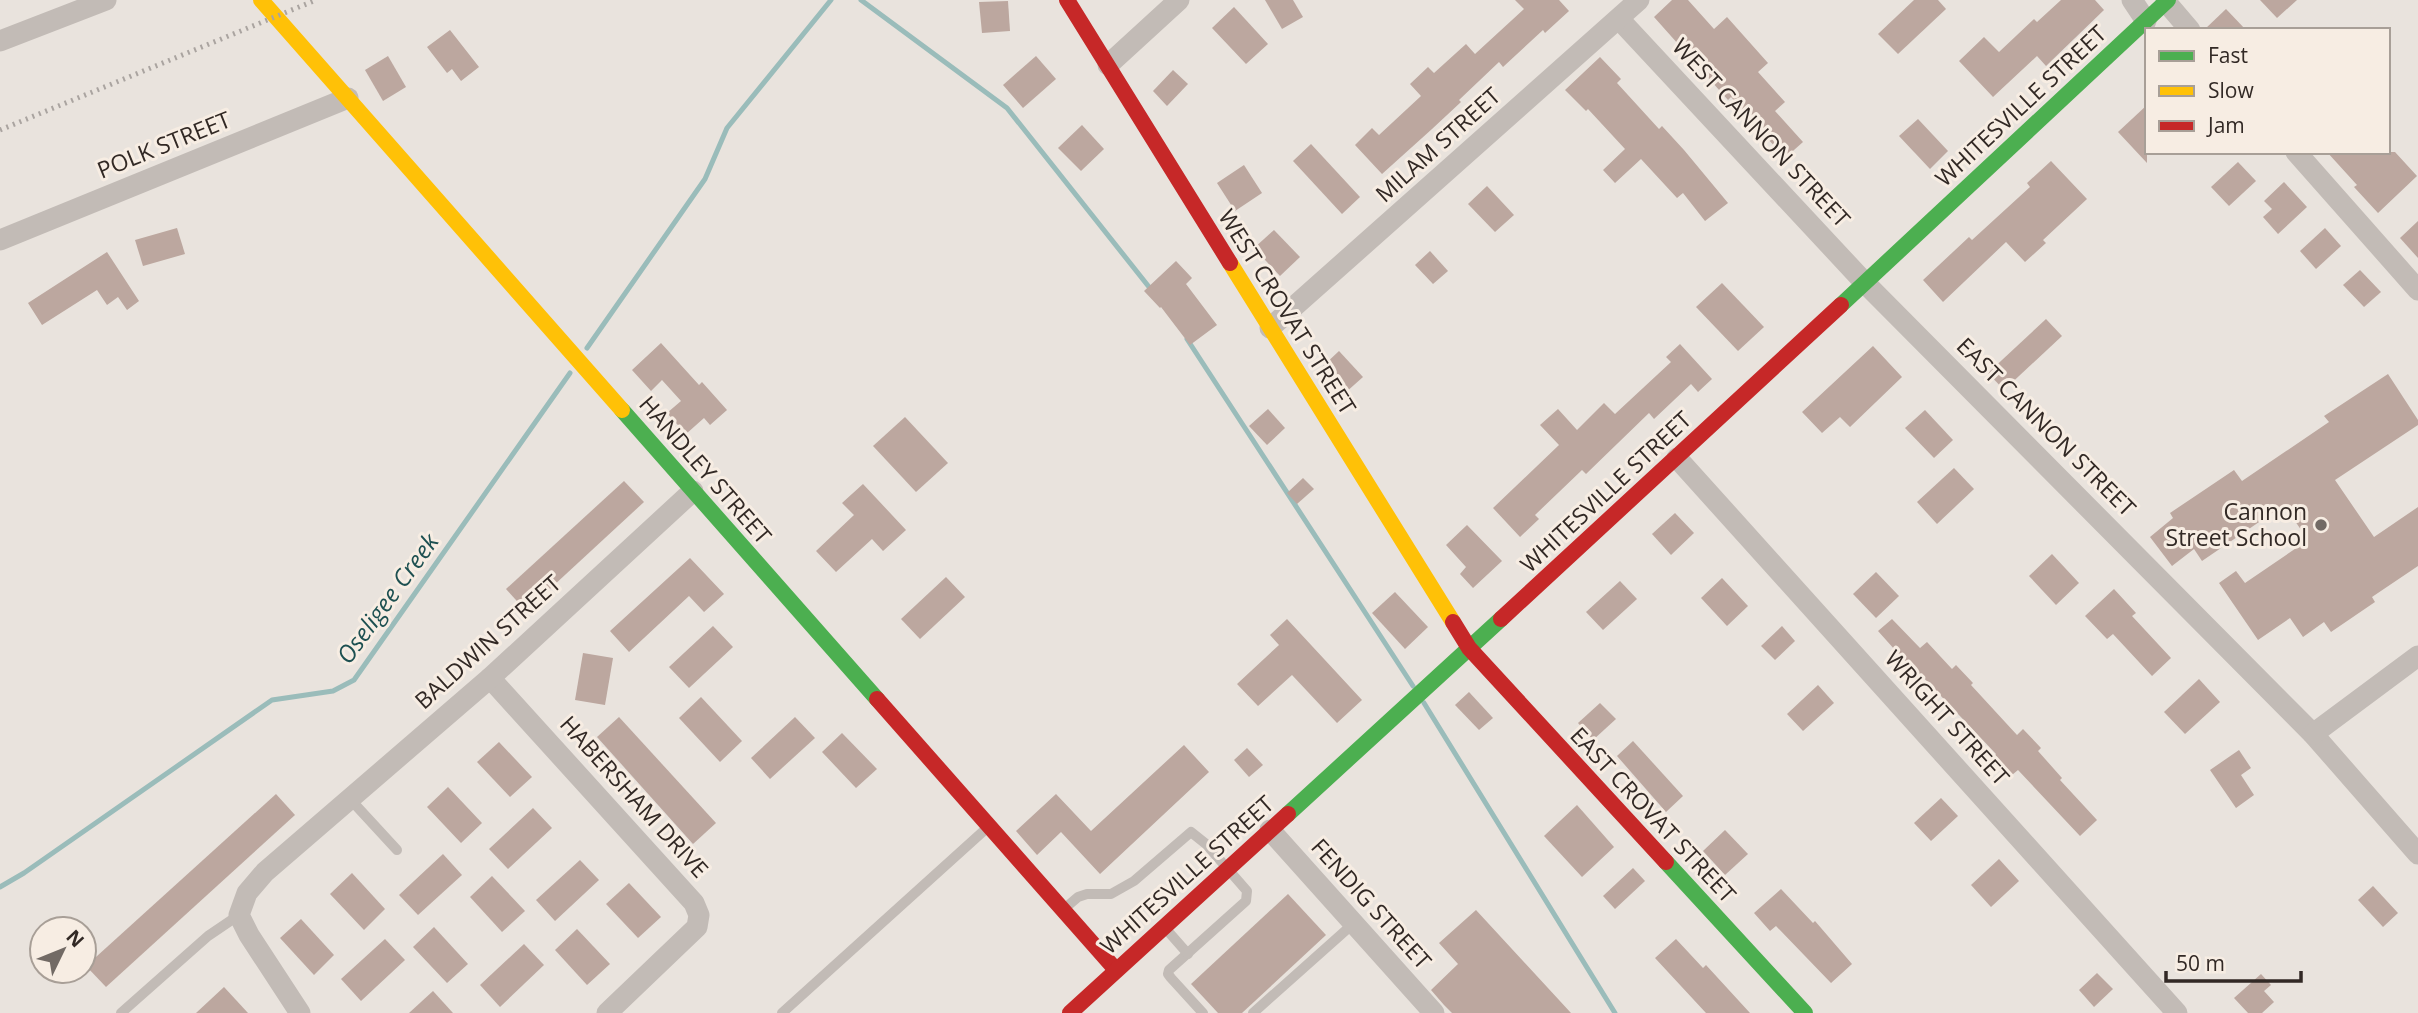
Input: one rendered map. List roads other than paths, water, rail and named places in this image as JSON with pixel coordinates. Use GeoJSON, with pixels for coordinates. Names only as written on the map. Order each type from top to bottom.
{"type":"FeatureCollection","features":[{"type":"Feature","properties":{"kind":"street"},"geometry":{"type":"LineString","coordinates":[[1,37],[106,0]]}},
{"type":"Feature","properties":{"kind":"street","name":"HANDLEY STREET"},"geometry":{"type":"LineString","coordinates":[[261,0],[1116,970]]}},
{"type":"Feature","properties":{"kind":"street","name":"WEST CROVAT STREET"},"geometry":{"type":"LineString","coordinates":[[1067,0],[1469,648]]}},
{"type":"Feature","properties":{"kind":"street"},"geometry":{"type":"LineString","coordinates":[[1108,65],[1179,0]]}},
{"type":"Feature","properties":{"kind":"street","name":"MILAM STREET"},"geometry":{"type":"LineString","coordinates":[[1270,328],[1639,0]]}},
{"type":"Feature","properties":{"kind":"street"},"geometry":{"type":"LineString","coordinates":[[2132,0],[2146,20]]}},
{"type":"Feature","properties":{"kind":"street"},"geometry":{"type":"LineString","coordinates":[[2167,1],[2188,28]]}},
{"type":"Feature","properties":{"kind":"street","name":"WHITESVILLE STREET"},"geometry":{"type":"LineString","coordinates":[[1070,1013],[1677,458],[2167,1]]}},
{"type":"Feature","properties":{"kind":"street","name":"WEST CANNON STREET"},"geometry":{"type":"LineString","coordinates":[[1619,19],[1865,282]]}},
{"type":"Feature","properties":{"kind":"street","name":"POLK STREET"},"geometry":{"type":"LineString","coordinates":[[0,240],[348,98]]}},
{"type":"Feature","properties":{"kind":"street"},"geometry":{"type":"LineString","coordinates":[[2298,154],[2418,290]]}},
{"type":"Feature","properties":{"kind":"street","name":"EAST CANNON STREET"},"geometry":{"type":"LineString","coordinates":[[1865,282],[2313,734],[2418,854]]}},
{"type":"Feature","properties":{"kind":"street","name":"WRIGHT STREET"},"geometry":{"type":"LineString","coordinates":[[1677,458],[2177,1013]]}},
{"type":"Feature","properties":{"kind":"street","name":"BALDWIN STREET"},"geometry":{"type":"LineString","coordinates":[[239,915],[247,894],[265,872],[490,677],[693,491]]}},
{"type":"Feature","properties":{"kind":"street","name":"EAST CROVAT STREET"},"geometry":{"type":"LineString","coordinates":[[1469,648],[1805,1013]]}},
{"type":"Feature","properties":{"kind":"street"},"geometry":{"type":"LineString","coordinates":[[2313,734],[2418,656]]}},
{"type":"Feature","properties":{"kind":"street","name":"HABERSHAM DRIVE"},"geometry":{"type":"LineString","coordinates":[[490,677],[694,903],[699,915],[697,927],[607,1013]]}},
{"type":"Feature","properties":{"kind":"street","name":"FENDIG STREET"},"geometry":{"type":"LineString","coordinates":[[1270,830],[1434,1013]]}},
{"type":"Feature","properties":{"kind":"street"},"geometry":{"type":"LineString","coordinates":[[239,915],[300,1013]]}},
{"type":"Feature","properties":{"kind":"lane"},"geometry":{"type":"LineString","coordinates":[[350,799],[397,850]]}},
{"type":"Feature","properties":{"kind":"lane"},"geometry":{"type":"LineString","coordinates":[[782,1013],[988,827]]}},
{"type":"Feature","properties":{"kind":"lane"},"geometry":{"type":"LineString","coordinates":[[1062,910],[1078,897],[1087,894],[1111,894],[1134,881],[1191,832],[1206,844],[1247,891],[1246,901],[1169,970],[1168,974],[1203,1013]]}},
{"type":"Feature","properties":{"kind":"lane"},"geometry":{"type":"LineString","coordinates":[[121,1013],[208,936],[239,915]]}},
{"type":"Feature","properties":{"kind":"lane"},"geometry":{"type":"LineString","coordinates":[[1253,1013],[1354,923]]}},
{"type":"Feature","properties":{"kind":"lane"},"geometry":{"type":"LineString","coordinates":[[1164,927],[1188,954]]}},
{"type":"Feature","properties":{"kind":"waterway","name":"Oseligee Creek"},"geometry":{"type":"LineString","coordinates":[[587,348],[705,179],[727,128],[831,0]]}},
{"type":"Feature","properties":{"kind":"waterway"},"geometry":{"type":"LineString","coordinates":[[861,0],[1007,108],[1153,292]]}},
{"type":"Feature","properties":{"kind":"waterway"},"geometry":{"type":"LineString","coordinates":[[1187,339],[1413,686]]}},
{"type":"Feature","properties":{"kind":"waterway","name":"Oseligee Creek"},"geometry":{"type":"LineString","coordinates":[[0,887],[272,700],[333,691],[354,680],[570,373]]}},
{"type":"Feature","properties":{"kind":"waterway"},"geometry":{"type":"LineString","coordinates":[[1424,703],[1615,1013]]}},
{"type":"Feature","properties":{"kind":"railway"},"geometry":{"type":"LineString","coordinates":[[0,130],[316,0]]}},
{"type":"Feature","properties":{"kind":"place","name":"Cannon Street School"},"geometry":{"type":"Point","coordinates":[2321,525]}}]}
